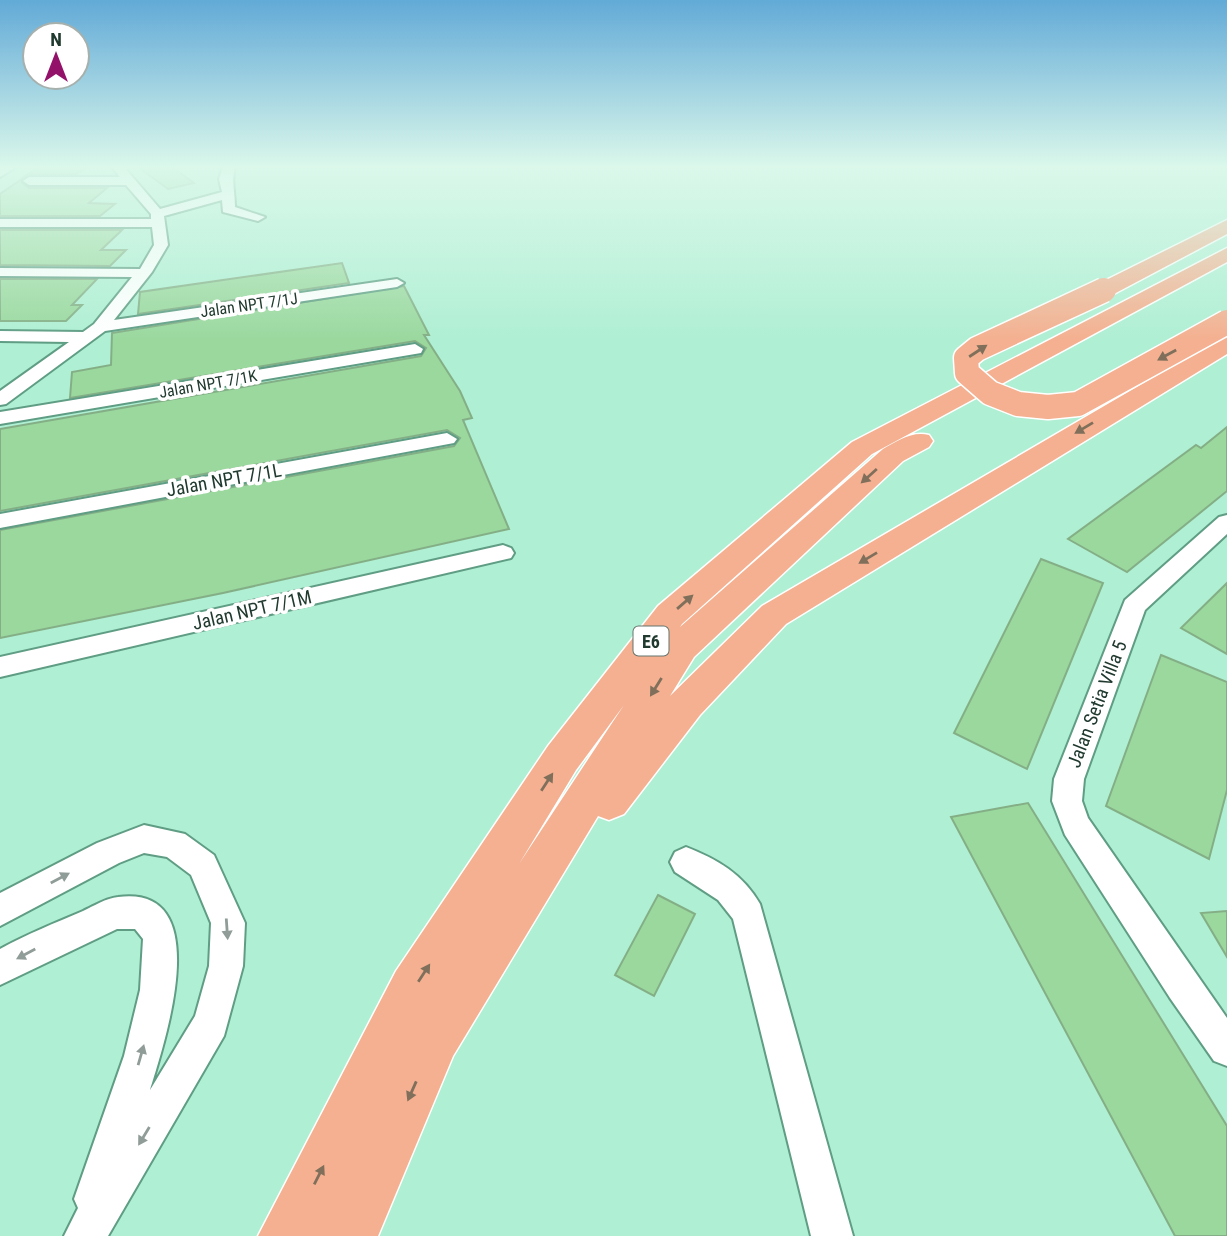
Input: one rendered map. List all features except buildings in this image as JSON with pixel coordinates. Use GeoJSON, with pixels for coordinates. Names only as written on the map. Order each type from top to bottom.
{"type":"FeatureCollection","features":[{"type":"Feature","properties":{"kind":"highway"},"geometry":{"type":"LineString","coordinates":[[1227,226],[1104,290],[977,349],[967,358],[967,373],[985,390],[1020,404],[1059,407],[1078,404],[1227,322]]}},
{"type":"Feature","properties":{"kind":"highway"},"geometry":{"type":"LineString","coordinates":[[1017,366],[1030,347],[1132,289],[1227,240]]}},
{"type":"Feature","properties":{"kind":"highway","name":"E6"},"geometry":{"type":"LineString","coordinates":[[288,1236],[414,989],[562,758],[670,615],[862,449],[1227,254]]}},
{"type":"Feature","properties":{"kind":"highway","name":"E6"},"geometry":{"type":"LineString","coordinates":[[348,1236],[435,1038],[681,647],[893,455],[1227,275]]}},
{"type":"Feature","properties":{"kind":"highway"},"geometry":{"type":"LineString","coordinates":[[435,1038],[635,765],[743,643],[774,615],[1227,344]]}},
{"type":"Feature","properties":{"kind":"street"},"geometry":{"type":"LineString","coordinates":[[0,400],[93,332],[143,273],[161,244],[159,225]]}},
{"type":"Feature","properties":{"kind":"street"},"geometry":{"type":"LineString","coordinates":[[0,272],[143,273]]}},
{"type":"Feature","properties":{"kind":"street","name":"Jalan NPT 7/1J"},"geometry":{"type":"LineString","coordinates":[[0,336],[93,332],[397,283]]}},
{"type":"Feature","properties":{"kind":"street","name":"Jalan NPT 7/1K"},"geometry":{"type":"LineString","coordinates":[[0,418],[415,349]]}},
{"type":"Feature","properties":{"kind":"street","name":"Jalan NPT 7/1L"},"geometry":{"type":"LineString","coordinates":[[0,521],[447,439]]}},
{"type":"Feature","properties":{"kind":"street","name":"Jalan Setia Villa 5"},"geometry":{"type":"LineString","coordinates":[[1227,522],[1134,606],[1069,779],[1067,801],[1076,825],[1175,975],[1227,1048]]}},
{"type":"Feature","properties":{"kind":"street","name":"Jalan NPT 7/1M"},"geometry":{"type":"LineString","coordinates":[[0,667],[503,553]]}},
{"type":"Feature","properties":{"kind":"street"},"geometry":{"type":"LineString","coordinates":[[0,910],[108,853],[144,839],[174,844],[203,865],[229,923],[226,966],[211,1023],[84,1236]]}},
{"type":"Feature","properties":{"kind":"street"},"geometry":{"type":"LineString","coordinates":[[686,862],[721,880],[738,895],[748,915],[832,1236]]}},
{"type":"Feature","properties":{"kind":"street"},"geometry":{"type":"LineString","coordinates":[[0,968],[32,950],[116,913],[143,913],[160,933],[158,990],[142,1056],[84,1236]]}}]}
